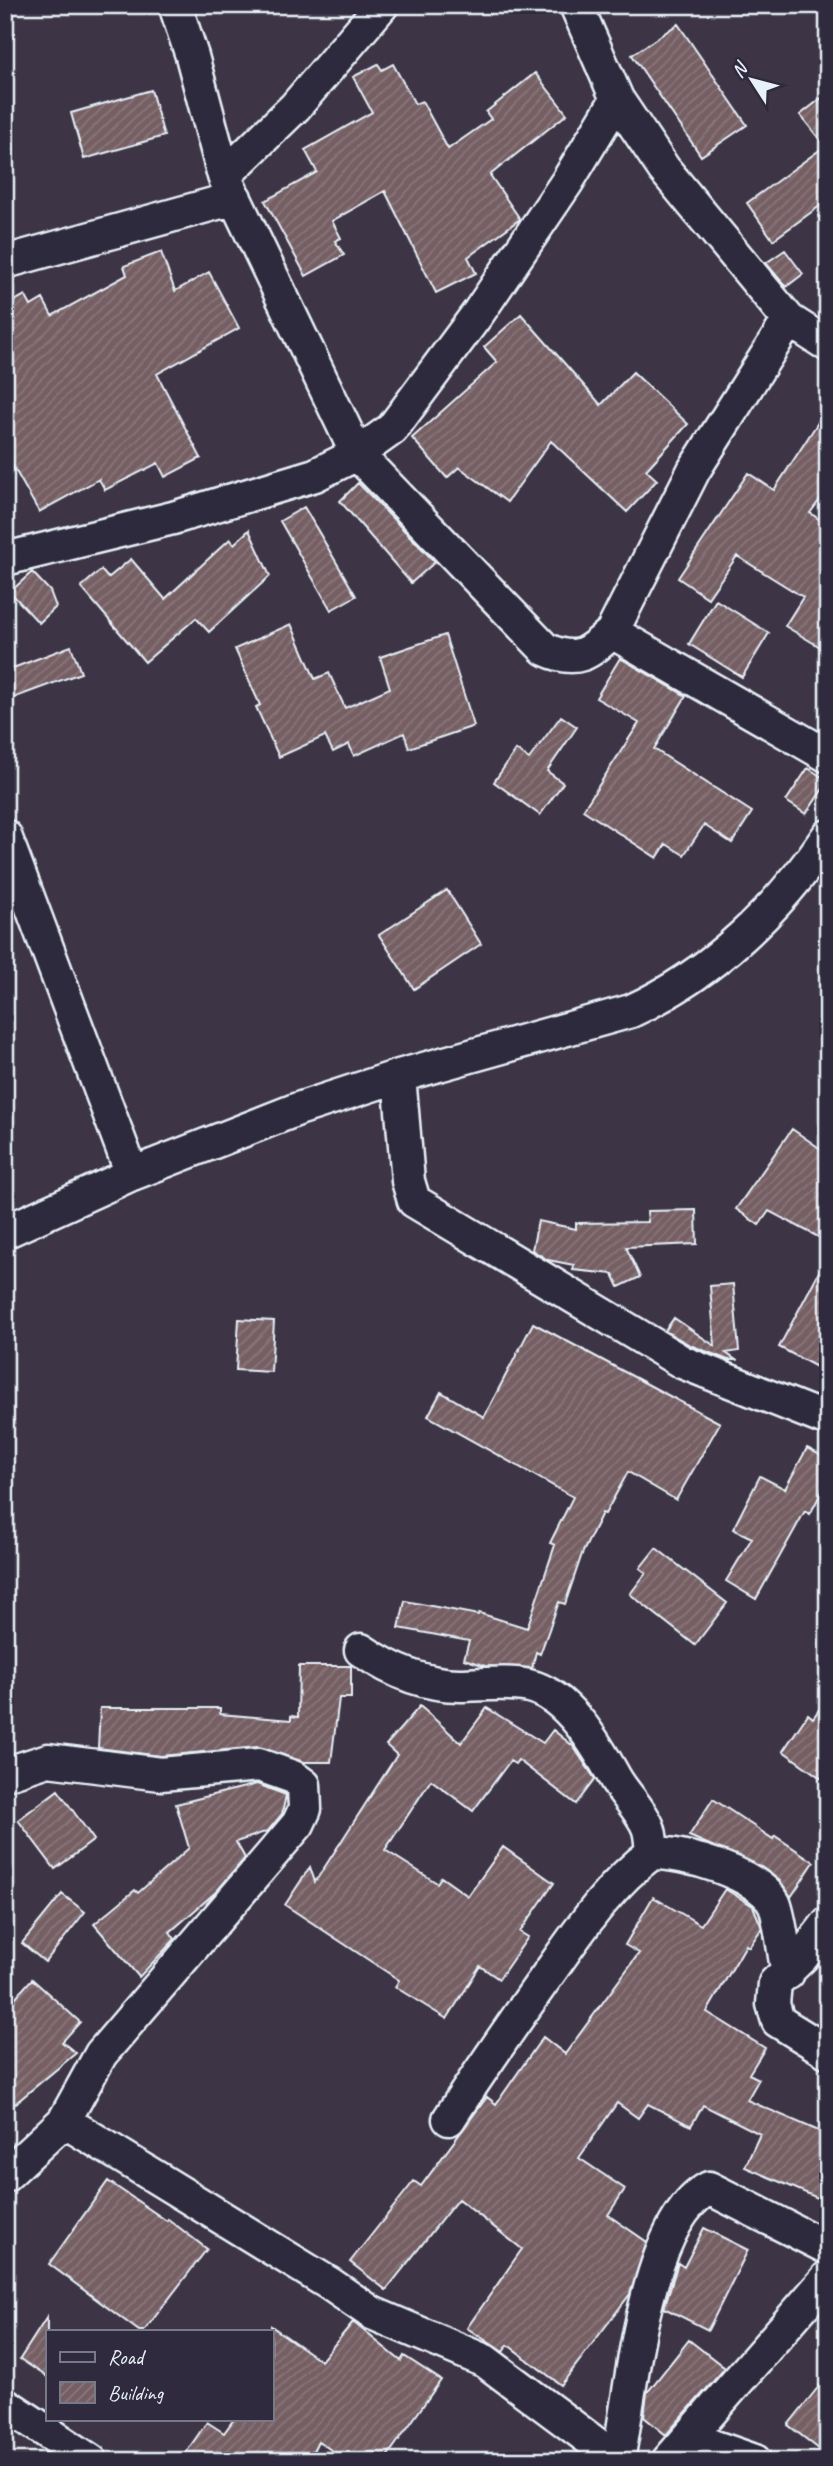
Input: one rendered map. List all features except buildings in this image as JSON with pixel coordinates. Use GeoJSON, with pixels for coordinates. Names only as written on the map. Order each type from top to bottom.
{"type":"FeatureCollection","features":[{"type":"Feature","properties":{"kind":"street"},"geometry":{"type":"LineString","coordinates":[[175,5],[229,187],[357,454],[545,649],[564,658],[590,653],[612,632],[694,470],[789,320]]}},
{"type":"Feature","properties":{"kind":"street"},"geometry":{"type":"LineString","coordinates":[[5,262],[229,187],[383,5]]}},
{"type":"Feature","properties":{"kind":"street"},"geometry":{"type":"LineString","coordinates":[[576,5],[617,99],[664,169],[789,320],[828,345]]}},
{"type":"Feature","properties":{"kind":"street"},"geometry":{"type":"LineString","coordinates":[[5,559],[173,518],[315,475],[357,454],[391,429],[479,312],[567,182],[617,99]]}},
{"type":"Feature","properties":{"kind":"street"},"geometry":{"type":"LineString","coordinates":[[612,632],[828,756]]}},
{"type":"Feature","properties":{"kind":"street"},"geometry":{"type":"LineString","coordinates":[[5,836],[132,1174]]}},
{"type":"Feature","properties":{"kind":"street"},"geometry":{"type":"LineString","coordinates":[[5,1232],[132,1174],[298,1109],[399,1076],[631,1011],[658,999],[712,961],[775,906],[828,836]]}},
{"type":"Feature","properties":{"kind":"street"},"geometry":{"type":"LineString","coordinates":[[399,1076],[408,1181],[414,1201],[682,1362],[828,1420]]}},
{"type":"Feature","properties":{"kind":"street"},"geometry":{"type":"LineString","coordinates":[[361,1650],[387,1668],[421,1680],[456,1685],[530,1686],[550,1695],[566,1709],[604,1758],[625,1796],[648,1827],[652,1853]]}},
{"type":"Feature","properties":{"kind":"street"},"geometry":{"type":"LineString","coordinates":[[5,1774],[48,1760],[161,1774],[259,1765],[293,1777],[304,1785],[305,1809],[298,1824],[101,2053],[64,2121],[5,2176]]}},
{"type":"Feature","properties":{"kind":"street"},"geometry":{"type":"LineString","coordinates":[[449,2119],[486,2061],[599,1903],[632,1868],[652,1853],[690,1856],[713,1863],[766,1893],[776,1906],[788,1973]]}},
{"type":"Feature","properties":{"kind":"street"},"geometry":{"type":"LineString","coordinates":[[828,1923],[788,1973],[775,1983],[773,2004],[778,2021],[828,2052]]}},
{"type":"Feature","properties":{"kind":"street"},"geometry":{"type":"LineString","coordinates":[[64,2121],[330,2284],[372,2313],[485,2361],[618,2461],[649,2286],[684,2210],[697,2194],[709,2188],[828,2248]]}},
{"type":"Feature","properties":{"kind":"street"},"geometry":{"type":"LineString","coordinates":[[668,2461],[828,2277]]}},
{"type":"Feature","properties":{"kind":"street"},"geometry":{"type":"LineString","coordinates":[[5,2404],[91,2461]]}},
{"type":"Feature","properties":{"kind":"street"},"geometry":{"type":"LineString","coordinates":[[689,2438],[755,2461]]}}]}
